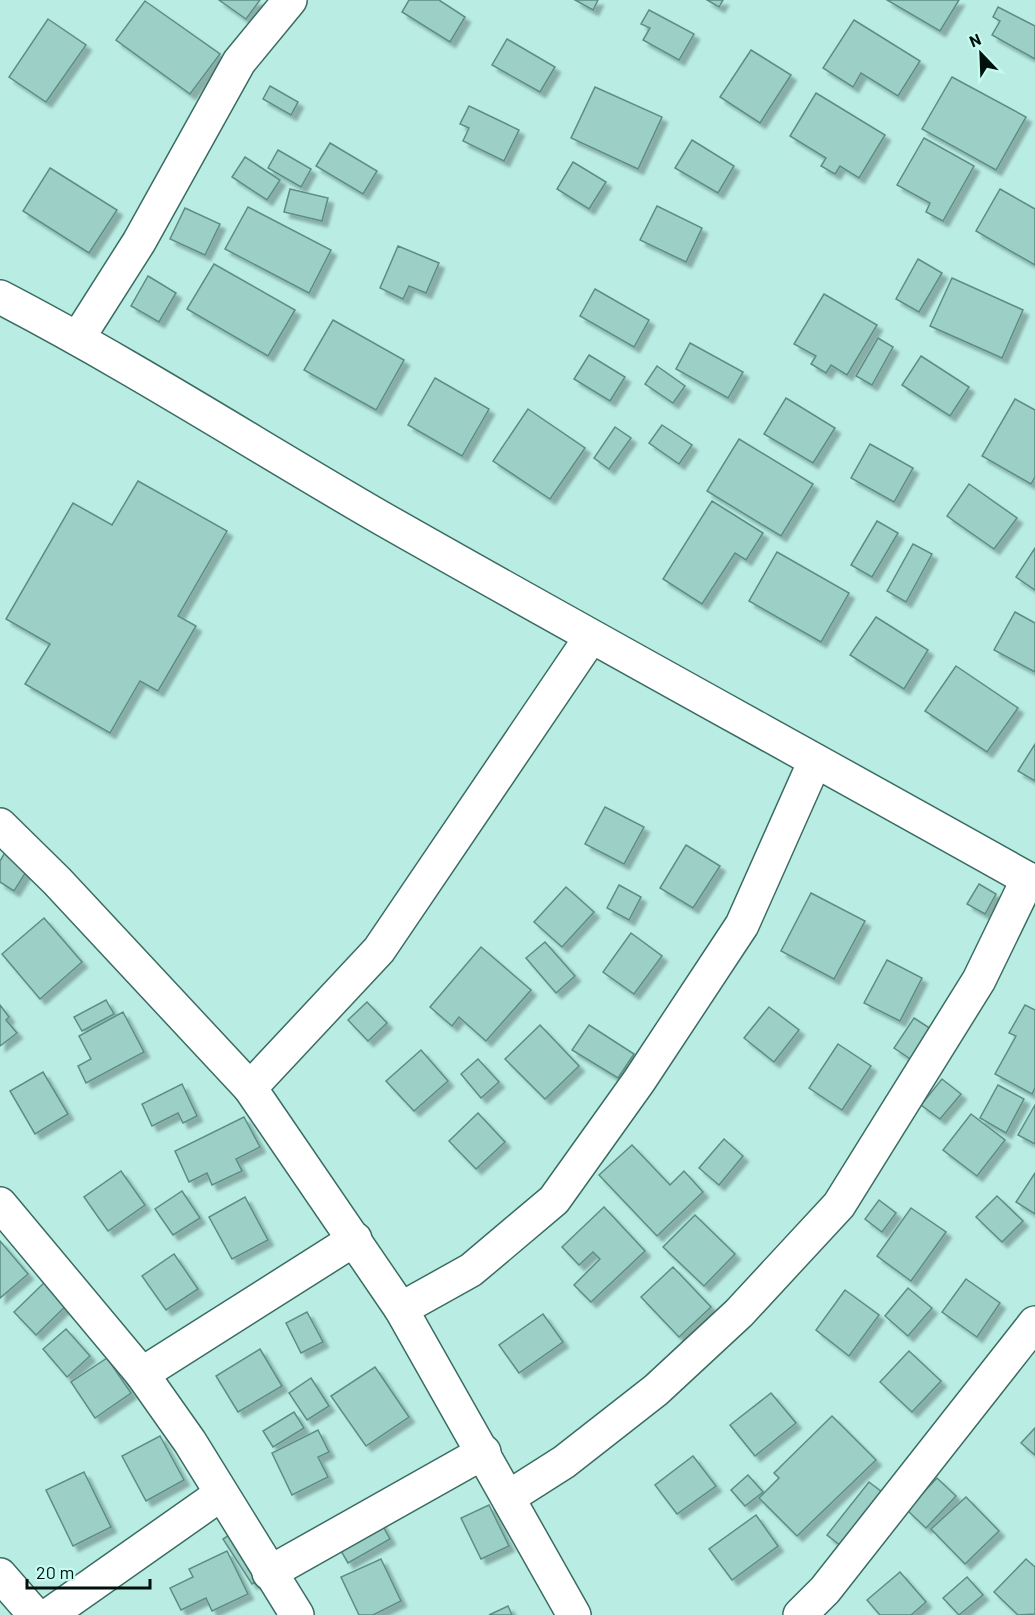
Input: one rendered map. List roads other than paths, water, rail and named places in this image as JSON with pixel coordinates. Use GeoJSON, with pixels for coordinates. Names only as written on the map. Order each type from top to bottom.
{"type":"FeatureCollection","features":[{"type":"Feature","properties":{"kind":"street"},"geometry":{"type":"LineString","coordinates":[[78,338],[139,242],[239,62],[291,0]]}},
{"type":"Feature","properties":{"kind":"street"},"geometry":{"type":"LineString","coordinates":[[0,297],[78,338],[338,493],[591,637],[1031,881],[979,980],[839,1205],[739,1313],[656,1390],[564,1462],[509,1497]]}},
{"type":"Feature","properties":{"kind":"street"},"geometry":{"type":"LineString","coordinates":[[250,1088],[379,950],[591,637]]}},
{"type":"Feature","properties":{"kind":"street"},"geometry":{"type":"LineString","coordinates":[[401,1309],[471,1270],[554,1200],[639,1081],[742,925],[815,761]]}},
{"type":"Feature","properties":{"kind":"street"},"geometry":{"type":"LineString","coordinates":[[0,825],[57,881],[250,1088],[356,1239],[401,1309],[484,1452],[574,1615]]}},
{"type":"Feature","properties":{"kind":"street"},"geometry":{"type":"LineString","coordinates":[[0,1204],[142,1374],[190,1442],[297,1615]]}},
{"type":"Feature","properties":{"kind":"street"},"geometry":{"type":"LineString","coordinates":[[142,1374],[356,1239]]}},
{"type":"Feature","properties":{"kind":"street"},"geometry":{"type":"LineString","coordinates":[[800,1615],[825,1590],[1035,1323]]}},
{"type":"Feature","properties":{"kind":"street"},"geometry":{"type":"LineString","coordinates":[[269,1573],[484,1452]]}},
{"type":"Feature","properties":{"kind":"street"},"geometry":{"type":"LineString","coordinates":[[49,1615],[221,1494]]}},
{"type":"Feature","properties":{"kind":"street"},"geometry":{"type":"LineString","coordinates":[[0,1575],[35,1615]]}}]}
